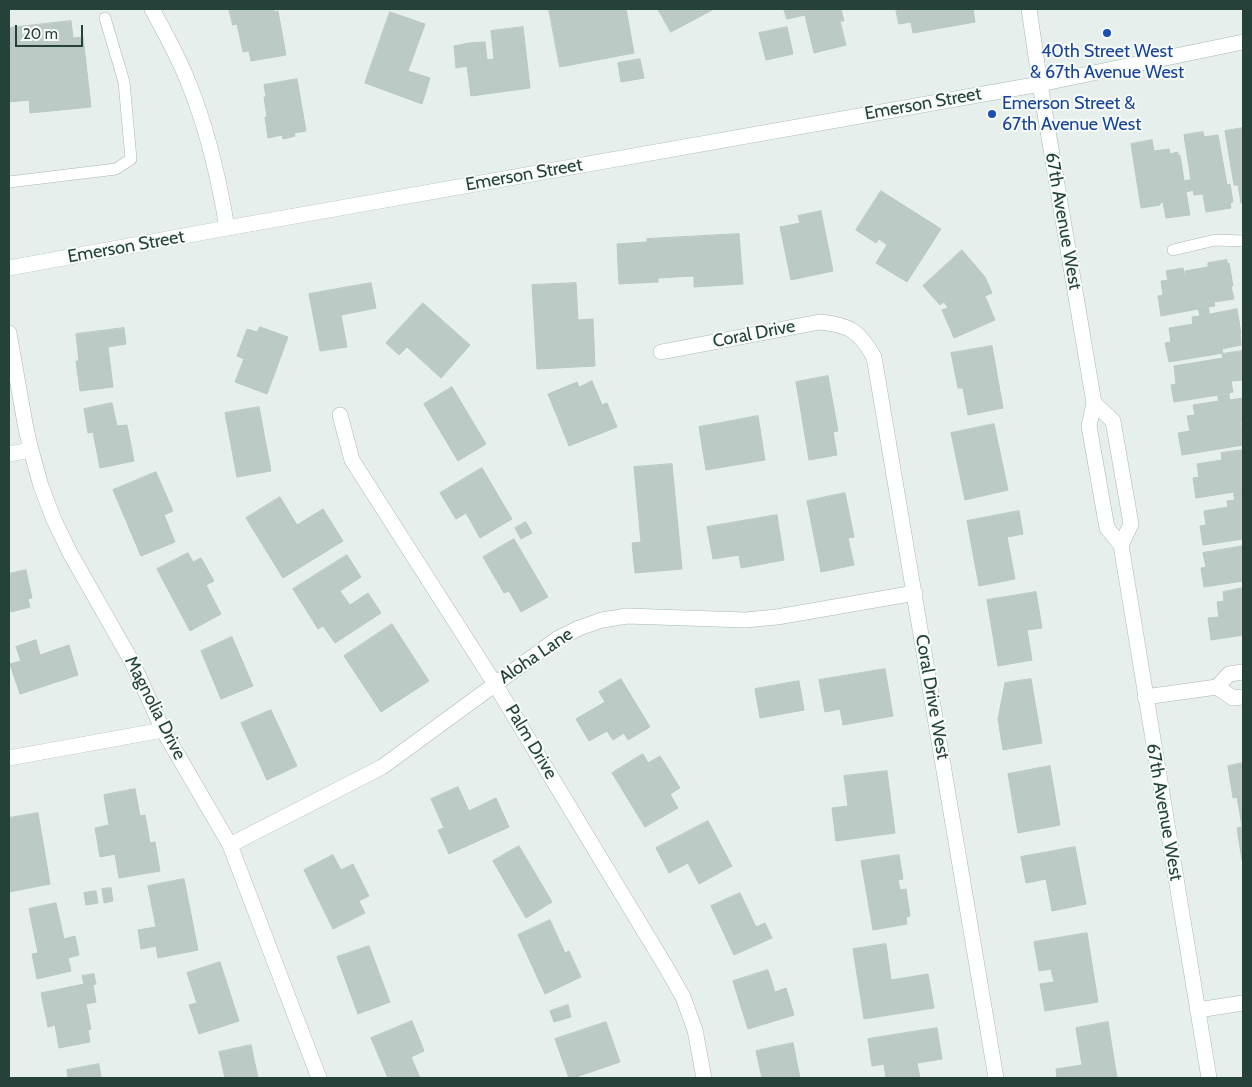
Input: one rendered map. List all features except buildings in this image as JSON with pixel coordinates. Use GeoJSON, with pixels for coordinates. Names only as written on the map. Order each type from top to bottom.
{"type":"FeatureCollection","features":[{"type":"Feature","properties":{"kind":"street"},"geometry":{"type":"LineString","coordinates":[[152,9],[185,74],[201,117],[212,152],[227,228]]}},
{"type":"Feature","properties":{"kind":"street","name":"67th Avenue West"},"geometry":{"type":"LineString","coordinates":[[1029,9],[1094,403],[1089,426],[1106,528],[1121,545],[1209,1078]]}},
{"type":"Feature","properties":{"kind":"street","name":"Emerson Street"},"geometry":{"type":"LineString","coordinates":[[9,268],[1040,84],[1243,42]]}},
{"type":"Feature","properties":{"kind":"street","name":"Coral Drive"},"geometry":{"type":"LineString","coordinates":[[661,352],[820,322],[837,324],[847,328]]}},
{"type":"Feature","properties":{"kind":"street","name":"Coral Drive West"},"geometry":{"type":"LineString","coordinates":[[847,328],[853,330],[866,342],[874,357],[996,1078]]}},
{"type":"Feature","properties":{"kind":"street","name":"Magnolia Drive"},"geometry":{"type":"LineString","coordinates":[[9,333],[31,450],[41,486],[54,520],[66,545],[132,662],[163,730],[230,845],[319,1078]]}},
{"type":"Feature","properties":{"kind":"street"},"geometry":{"type":"LineString","coordinates":[[1094,403],[1113,421],[1131,524],[1121,545]]}},
{"type":"Feature","properties":{"kind":"street","name":"Palm Drive"},"geometry":{"type":"LineString","coordinates":[[340,415],[352,460],[495,684],[683,997],[695,1030],[704,1078]]}},
{"type":"Feature","properties":{"kind":"street"},"geometry":{"type":"LineString","coordinates":[[9,454],[31,450]]}},
{"type":"Feature","properties":{"kind":"street","name":"Aloha Lane"},"geometry":{"type":"LineString","coordinates":[[230,845],[382,767],[557,640],[579,628],[602,620],[627,616],[745,620],[777,617],[915,593]]}},
{"type":"Feature","properties":{"kind":"street"},"geometry":{"type":"LineString","coordinates":[[1145,697],[1217,687],[1229,674],[1243,672]]}},
{"type":"Feature","properties":{"kind":"street"},"geometry":{"type":"LineString","coordinates":[[1217,687],[1233,698],[1243,697]]}},
{"type":"Feature","properties":{"kind":"street"},"geometry":{"type":"LineString","coordinates":[[9,758],[163,730]]}},
{"type":"Feature","properties":{"kind":"street"},"geometry":{"type":"LineString","coordinates":[[1198,1010],[1243,1003]]}},
{"type":"Feature","properties":{"kind":"lane"},"geometry":{"type":"LineString","coordinates":[[9,182],[116,169],[131,160],[124,82],[105,18]]}},
{"type":"Feature","properties":{"kind":"lane"},"geometry":{"type":"LineString","coordinates":[[1173,250],[1215,240],[1243,241]]}},
{"type":"Feature","properties":{"kind":"place","name":"40th Street West & 67th Avenue West"},"geometry":{"type":"Point","coordinates":[1107,33]}},
{"type":"Feature","properties":{"kind":"place","name":"Emerson Street & 67th Avenue West"},"geometry":{"type":"Point","coordinates":[992,114]}}]}
